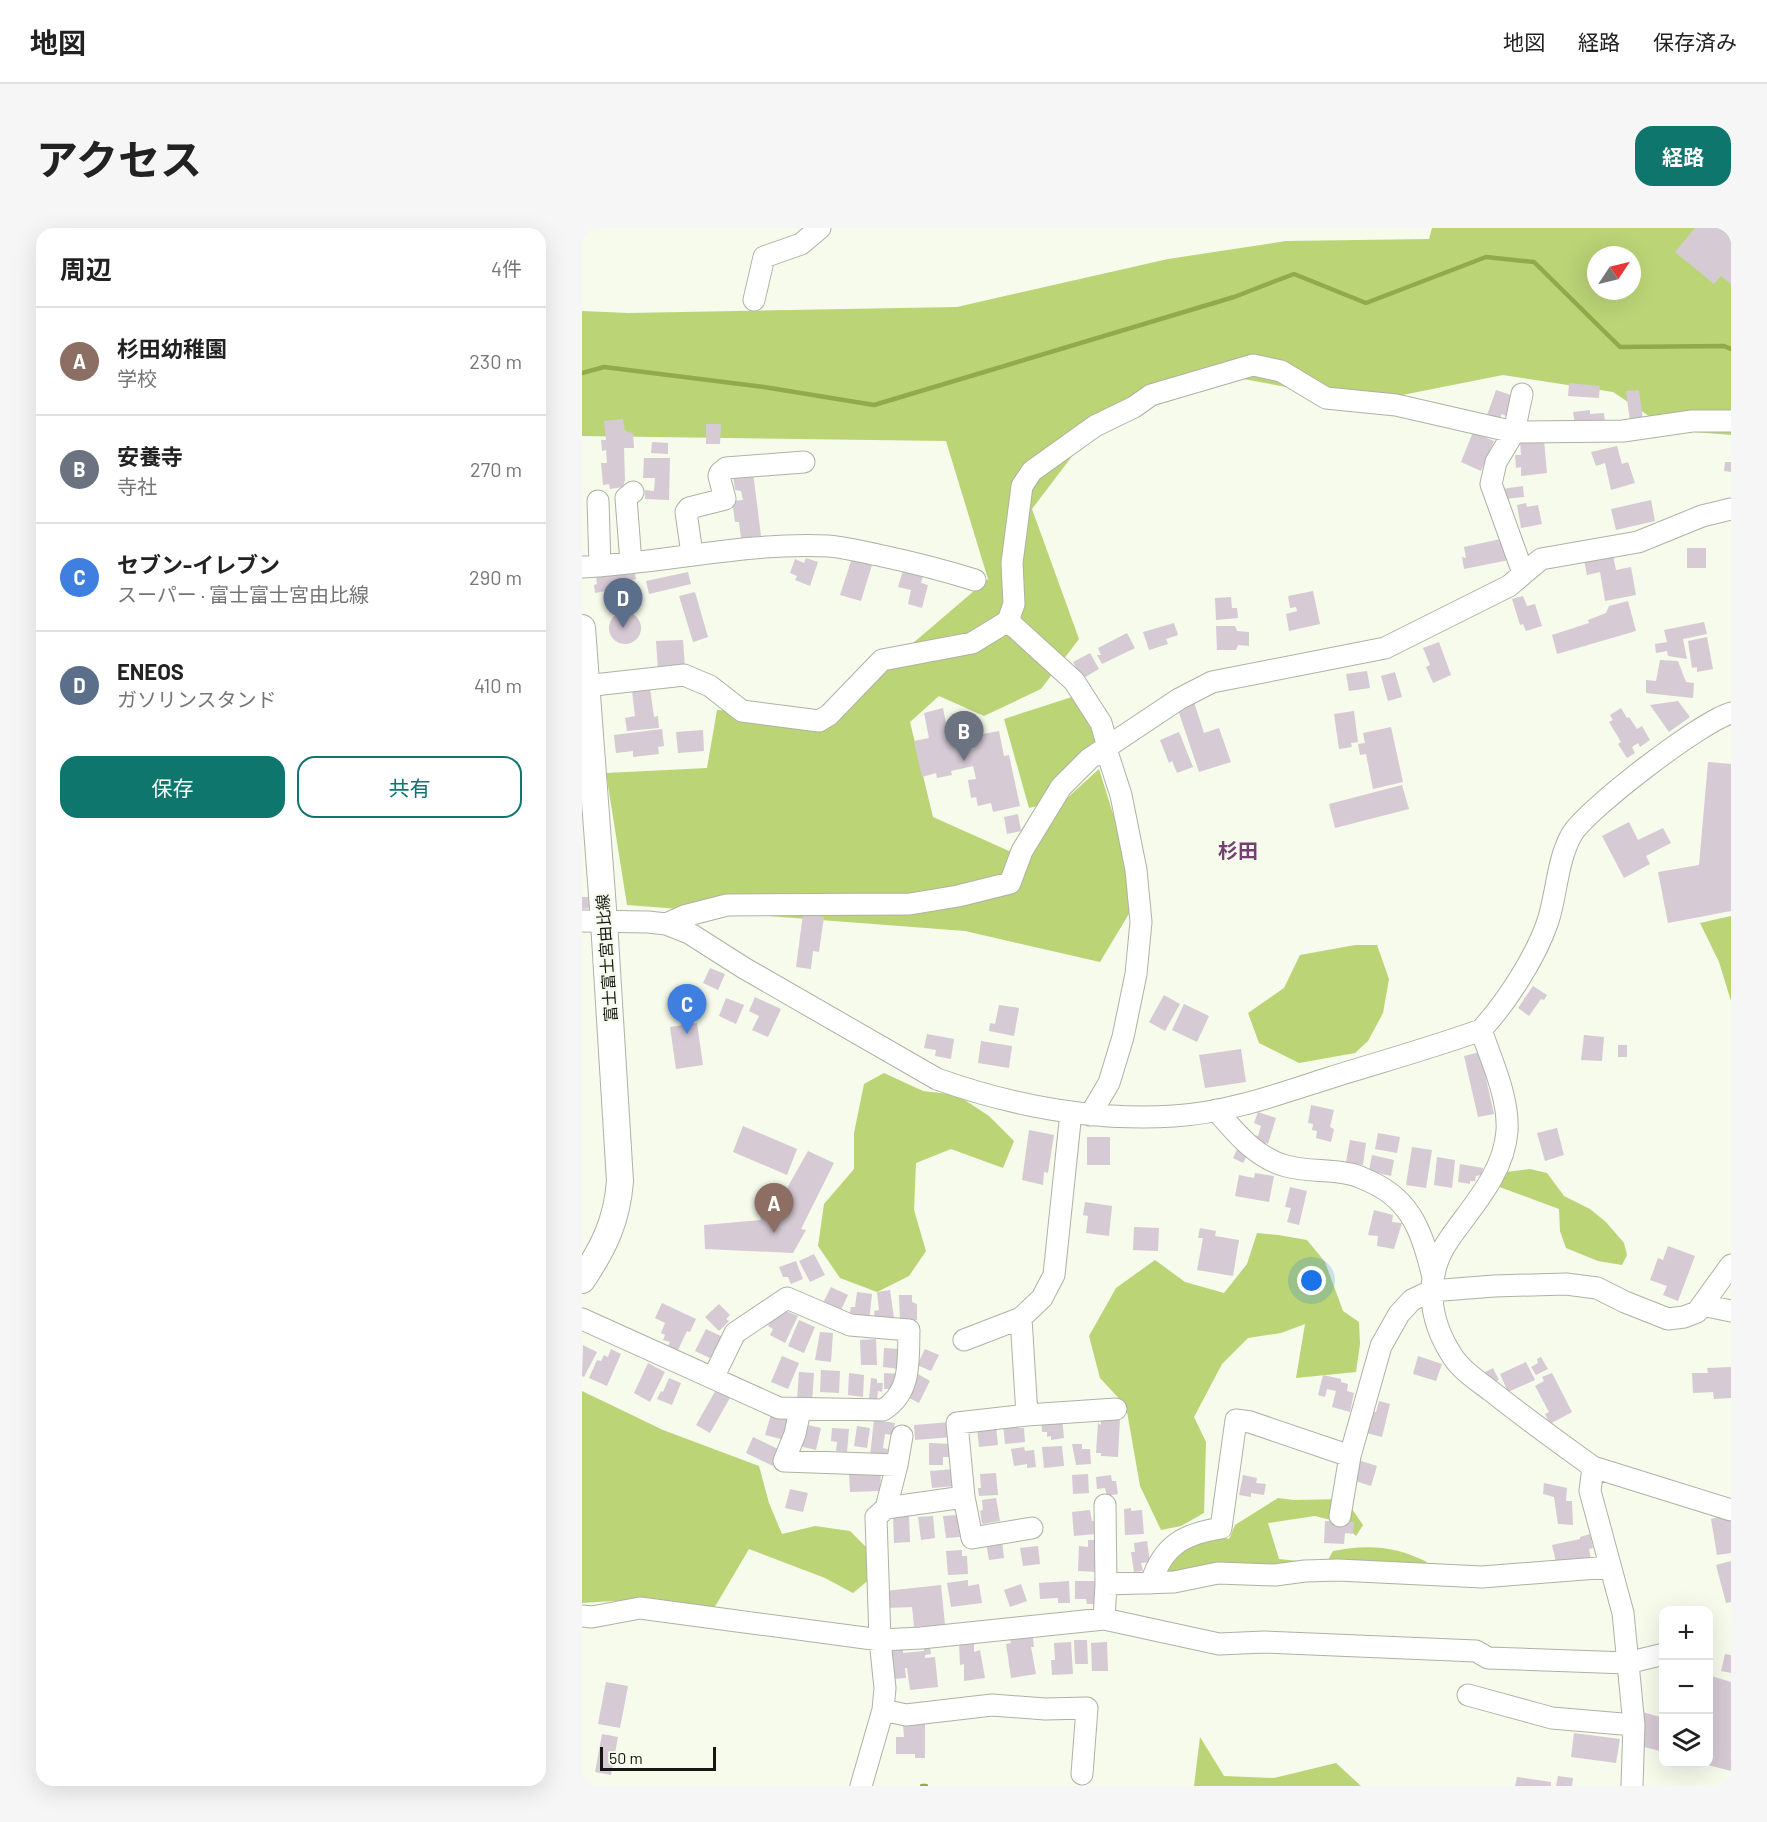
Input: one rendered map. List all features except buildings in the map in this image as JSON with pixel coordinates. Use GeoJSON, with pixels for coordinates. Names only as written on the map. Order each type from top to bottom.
{"type":"FeatureCollection","features":[{"type":"Feature","properties":{"kind":"main road","name":"富士富士宮由比線"},"geometry":{"type":"LineString","coordinates":[[582,628],[593,921],[620,1181],[618,1204],[610,1232],[598,1257],[582,1280]]}},
{"type":"Feature","properties":{"kind":"street"},"geometry":{"type":"LineString","coordinates":[[754,300],[764,257],[801,244],[820,228]]}},
{"type":"Feature","properties":{"kind":"street"},"geometry":{"type":"LineString","coordinates":[[585,686],[684,675],[710,686],[742,711],[819,722],[829,715],[882,660],[972,643],[1008,621],[1014,604],[1012,563],[1022,486],[1032,471],[1095,426],[1134,407],[1151,395],[1253,365],[1281,371],[1326,398],[1396,405],[1514,432],[1623,431],[1692,421],[1731,421]]}},
{"type":"Feature","properties":{"kind":"street"},"geometry":{"type":"LineString","coordinates":[[1522,394],[1514,432],[1496,462],[1491,484],[1523,573]]}},
{"type":"Feature","properties":{"kind":"street"},"geometry":{"type":"LineString","coordinates":[[692,554],[686,512],[689,508],[725,499],[720,473],[726,468],[804,462]]}},
{"type":"Feature","properties":{"kind":"street"},"geometry":{"type":"LineString","coordinates":[[631,564],[626,498],[633,492]]}},
{"type":"Feature","properties":{"kind":"street"},"geometry":{"type":"LineString","coordinates":[[598,501],[591,566],[631,564],[692,554],[792,545],[832,546],[975,579]]}},
{"type":"Feature","properties":{"kind":"street"},"geometry":{"type":"LineString","coordinates":[[666,924],[684,916],[727,905],[910,904],[958,896],[1010,883],[1022,851],[1061,788],[1089,759],[1202,686],[1212,682],[1385,648],[1509,586],[1540,559],[1638,543],[1702,516],[1731,509]]}},
{"type":"Feature","properties":{"kind":"street"},"geometry":{"type":"LineString","coordinates":[[964,1340],[1021,1318],[1042,1298],[1054,1275],[1081,1113],[1109,1083],[1123,1037],[1136,974],[1141,922],[1136,870],[1123,806],[1101,723],[1074,681],[1008,621]]}},
{"type":"Feature","properties":{"kind":"street"},"geometry":{"type":"LineString","coordinates":[[593,921],[666,924],[689,933],[744,968],[937,1079],[1002,1100],[1081,1113],[1176,1116],[1216,1110],[1267,1098],[1482,1030],[1499,1011],[1537,948],[1547,924],[1564,851],[1580,822],[1684,739],[1731,713]]}},
{"type":"Feature","properties":{"kind":"street"},"geometry":{"type":"LineString","coordinates":[[1432,1284],[1435,1264],[1445,1245],[1497,1171],[1504,1151],[1507,1130],[1504,1102],[1482,1030]]}},
{"type":"Feature","properties":{"kind":"street"},"geometry":{"type":"LineString","coordinates":[[1216,1110],[1241,1140],[1265,1157],[1287,1167],[1352,1174],[1382,1187],[1401,1202],[1424,1242],[1436,1323],[1454,1358],[1519,1413],[1593,1467],[1731,1510]]}},
{"type":"Feature","properties":{"kind":"street"},"geometry":{"type":"LineString","coordinates":[[1340,1516],[1350,1456],[1381,1346],[1399,1314],[1432,1284],[1566,1284],[1597,1288],[1668,1319],[1684,1317],[1697,1312],[1731,1265]]}},
{"type":"Feature","properties":{"kind":"street"},"geometry":{"type":"LineString","coordinates":[[582,1319],[779,1408],[800,1410],[883,1410],[892,1404],[908,1376],[909,1330],[850,1325],[787,1298],[735,1333],[713,1378]]}},
{"type":"Feature","properties":{"kind":"street"},"geometry":{"type":"LineString","coordinates":[[1702,1305],[1731,1311]]}},
{"type":"Feature","properties":{"kind":"street"},"geometry":{"type":"LineString","coordinates":[[1021,1318],[1027,1415]]}},
{"type":"Feature","properties":{"kind":"street"},"geometry":{"type":"LineString","coordinates":[[1032,1528],[972,1538],[964,1497],[957,1423],[1027,1415],[1116,1409]]}},
{"type":"Feature","properties":{"kind":"street"},"geometry":{"type":"LineString","coordinates":[[800,1410],[795,1434],[784,1461],[897,1465]]}},
{"type":"Feature","properties":{"kind":"street"},"geometry":{"type":"LineString","coordinates":[[1151,1583],[1156,1566],[1171,1547],[1197,1532],[1221,1528],[1236,1420],[1250,1422],[1350,1456]]}},
{"type":"Feature","properties":{"kind":"street"},"geometry":{"type":"LineString","coordinates":[[861,1786],[883,1710],[885,1688],[880,1640],[876,1517],[886,1508],[902,1436]]}},
{"type":"Feature","properties":{"kind":"street"},"geometry":{"type":"LineString","coordinates":[[1593,1467],[1590,1491],[1623,1613],[1634,1725],[1632,1786]]}},
{"type":"Feature","properties":{"kind":"street"},"geometry":{"type":"LineString","coordinates":[[886,1508],[964,1497]]}},
{"type":"Feature","properties":{"kind":"street"},"geometry":{"type":"LineString","coordinates":[[1104,1619],[1106,1505]]}},
{"type":"Feature","properties":{"kind":"street"},"geometry":{"type":"LineString","coordinates":[[1106,1584],[1174,1582],[1218,1573],[1275,1575],[1338,1570],[1482,1577],[1610,1568]]}},
{"type":"Feature","properties":{"kind":"street"},"geometry":{"type":"LineString","coordinates":[[582,1616],[592,1617],[640,1608],[880,1640],[921,1638],[1104,1619],[1219,1644],[1264,1642],[1476,1651],[1488,1658],[1627,1663],[1659,1655]]}},
{"type":"Feature","properties":{"kind":"street"},"geometry":{"type":"LineString","coordinates":[[1468,1695],[1552,1718],[1634,1725]]}},
{"type":"Feature","properties":{"kind":"street"},"geometry":{"type":"LineString","coordinates":[[883,1710],[906,1714],[992,1705],[1045,1709],[1087,1708],[1082,1774]]}},
{"type":"Feature","properties":{"kind":"green space"},"geometry":{"type":"Polygon","coordinates":[[[1432,228],[1731,228],[1731,435],[1670,430],[1613,392],[1503,375],[1367,402],[1238,378],[1095,426],[1032,509],[1079,639],[1041,689],[984,716],[939,696],[910,722],[933,817],[1009,851],[1099,769],[1139,897],[1100,962],[965,931],[627,905],[606,773],[707,768],[717,710],[829,715],[988,579],[946,441],[582,436],[582,311],[628,313],[957,307],[1168,259],[1286,241],[1429,239],[1432,228]]]}},
{"type":"Feature","properties":{"kind":"green space"},"geometry":{"type":"Polygon","coordinates":[[[1072,697],[1108,747],[1047,804],[1029,808],[1004,719],[1072,697]]]}},
{"type":"Feature","properties":{"kind":"green space"},"geometry":{"type":"Polygon","coordinates":[[[1731,916],[1731,1001],[1719,962],[1700,923],[1731,916]]]}},
{"type":"Feature","properties":{"kind":"green space"},"geometry":{"type":"Polygon","coordinates":[[[1355,945],[1377,945],[1389,979],[1383,1013],[1368,1041],[1355,1053],[1299,1063],[1259,1043],[1248,1013],[1284,988],[1300,955],[1355,945]]]}},
{"type":"Feature","properties":{"kind":"green space"},"geometry":{"type":"Polygon","coordinates":[[[884,1073],[923,1091],[957,1095],[989,1116],[1014,1141],[1003,1168],[951,1149],[916,1163],[914,1210],[926,1251],[909,1276],[877,1292],[840,1278],[818,1246],[824,1204],[854,1169],[854,1133],[864,1084],[884,1073]]]}},
{"type":"Feature","properties":{"kind":"green space"},"geometry":{"type":"Polygon","coordinates":[[[1530,1169],[1547,1173],[1564,1196],[1590,1209],[1606,1222],[1624,1243],[1627,1255],[1622,1265],[1598,1261],[1566,1248],[1560,1231],[1559,1209],[1494,1185],[1506,1172],[1530,1169]]]}},
{"type":"Feature","properties":{"kind":"green space"},"geometry":{"type":"Polygon","coordinates":[[[1257,1233],[1307,1240],[1325,1262],[1343,1311],[1359,1322],[1360,1344],[1356,1372],[1296,1378],[1305,1324],[1281,1333],[1248,1338],[1222,1364],[1194,1417],[1206,1442],[1204,1513],[1181,1526],[1161,1530],[1140,1486],[1126,1406],[1100,1378],[1089,1336],[1116,1288],[1155,1260],[1185,1282],[1224,1293],[1247,1264],[1257,1233]]]}},
{"type":"Feature","properties":{"kind":"green space"},"geometry":{"type":"Polygon","coordinates":[[[582,1391],[663,1430],[759,1466],[769,1503],[782,1534],[815,1526],[850,1531],[868,1549],[870,1579],[853,1593],[825,1578],[749,1549],[713,1610],[646,1599],[582,1603],[582,1391]]]}},
{"type":"Feature","properties":{"kind":"green space"},"geometry":{"type":"Polygon","coordinates":[[[1278,1498],[1345,1499],[1363,1525],[1356,1536],[1343,1523],[1315,1516],[1268,1523],[1279,1559],[1308,1562],[1328,1560],[1333,1551],[1370,1547],[1393,1550],[1427,1562],[1413,1575],[1171,1580],[1164,1570],[1204,1532],[1229,1539],[1235,1525],[1278,1498]]]}},
{"type":"Feature","properties":{"kind":"green space"},"geometry":{"type":"Polygon","coordinates":[[[1200,1737],[1224,1776],[1274,1778],[1336,1763],[1361,1786],[1194,1786],[1200,1737]]]}},
{"type":"Feature","properties":{"kind":"waterway"},"geometry":{"type":"LineString","coordinates":[[582,373],[604,367],[764,387],[874,405],[1234,297],[1294,274],[1366,303],[1486,257],[1534,262],[1620,347],[1724,346],[1731,349]]}},
{"type":"Feature","properties":{"kind":"place","name":"ENEOS"},"geometry":{"type":"Point","coordinates":[623,628]}},
{"type":"Feature","properties":{"kind":"place","name":"安養寺"},"geometry":{"type":"Point","coordinates":[964,761]}},
{"type":"Feature","properties":{"kind":"place","name":"セブン-イレブン"},"geometry":{"type":"Point","coordinates":[687,1034]}},
{"type":"Feature","properties":{"kind":"place","name":"杉田幼稚園"},"geometry":{"type":"Point","coordinates":[774,1233]}},
{"type":"Feature","properties":{"kind":"district","name":"杉田"},"geometry":{"type":"Point","coordinates":[1238,850]}}]}
